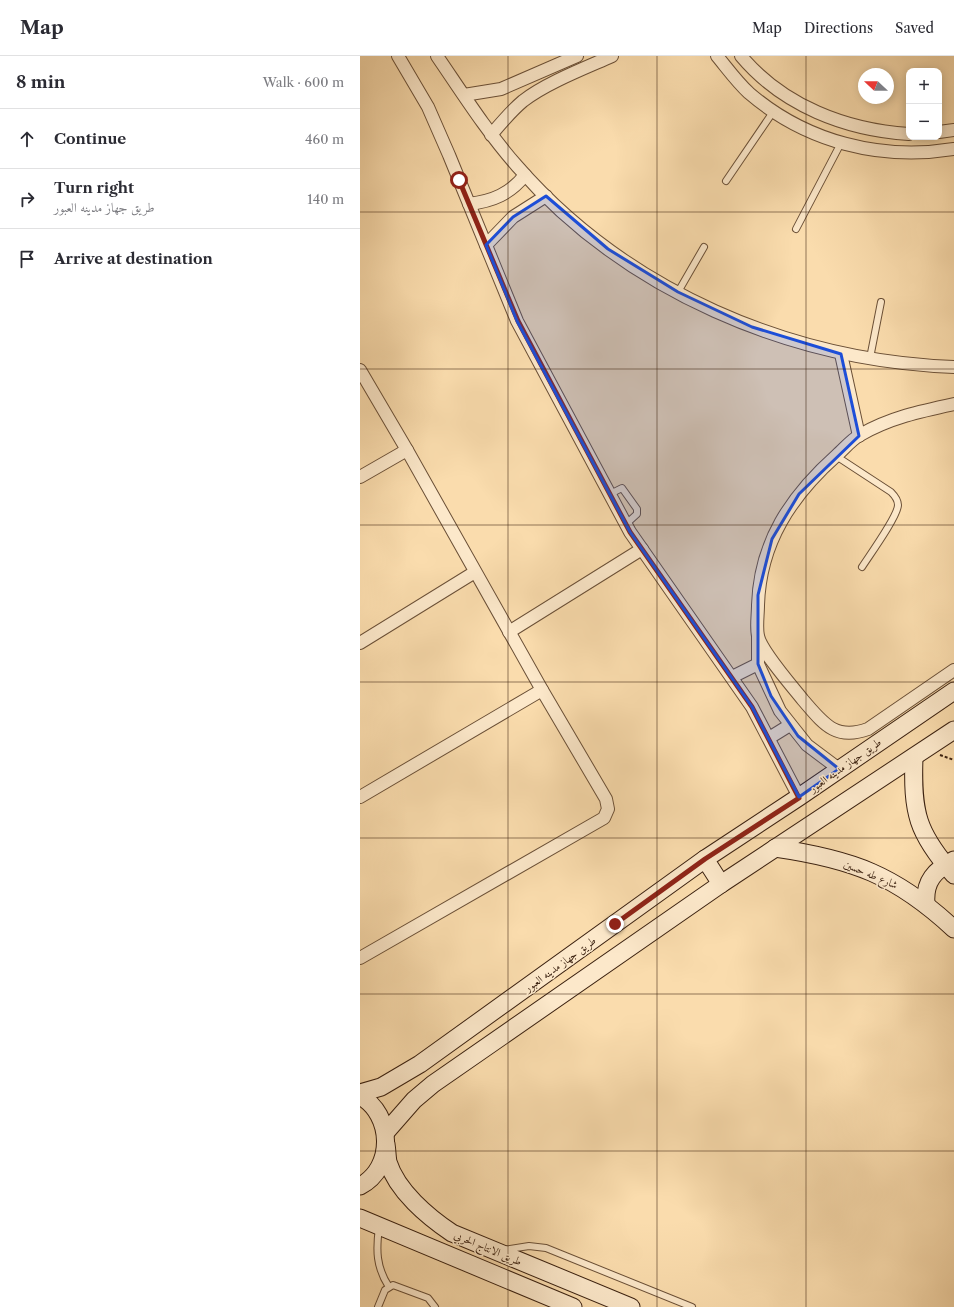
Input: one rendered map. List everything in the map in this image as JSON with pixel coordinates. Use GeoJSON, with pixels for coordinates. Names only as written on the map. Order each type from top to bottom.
{"type":"FeatureCollection","features":[{"type":"Feature","properties":{"kind":"main road","name":"طريق جهاز مدينه العبور"},"geometry":{"type":"LineString","coordinates":[[360,1093],[382,1087],[420,1064],[705,859],[799,798],[954,691]]}},
{"type":"Feature","properties":{"kind":"main road"},"geometry":{"type":"LineString","coordinates":[[360,1186],[380,1167],[386,1138],[414,1100],[433,1084],[721,884],[914,758],[954,730]]}},
{"type":"Feature","properties":{"kind":"main road"},"geometry":{"type":"LineString","coordinates":[[914,758],[913,781],[916,812],[922,830],[933,851],[951,867]]}},
{"type":"Feature","properties":{"kind":"main road","name":"شارع طه حسين"},"geometry":{"type":"LineString","coordinates":[[775,848],[816,854],[856,865],[895,882],[952,924]]}},
{"type":"Feature","properties":{"kind":"main road"},"geometry":{"type":"LineString","coordinates":[[705,859],[721,884]]}},
{"type":"Feature","properties":{"kind":"main road"},"geometry":{"type":"LineString","coordinates":[[926,904],[927,885],[937,870],[951,867]]}},
{"type":"Feature","properties":{"kind":"main road","name":"طريق الانتاج الحربي"},"geometry":{"type":"LineString","coordinates":[[360,1096],[375,1108],[382,1119],[386,1138],[388,1162],[395,1175],[420,1208],[452,1233],[631,1307]]}},
{"type":"Feature","properties":{"kind":"main road","name":"طريق الانتاج الحربي"},"geometry":{"type":"LineString","coordinates":[[360,1218],[573,1307]]}},
{"type":"Feature","properties":{"kind":"street"},"geometry":{"type":"LineString","coordinates":[[398,56],[428,108],[450,155],[518,321],[626,524],[752,707],[799,798]]}},
{"type":"Feature","properties":{"kind":"street"},"geometry":{"type":"LineString","coordinates":[[437,56],[491,135],[526,175],[576,224],[608,249],[642,272],[714,311],[752,326],[841,354],[894,362],[954,367]]}},
{"type":"Feature","properties":{"kind":"street"},"geometry":{"type":"LineString","coordinates":[[464,96],[502,89],[577,56]]}},
{"type":"Feature","properties":{"kind":"street"},"geometry":{"type":"LineString","coordinates":[[491,135],[513,110],[525,100],[538,92],[612,56]]}},
{"type":"Feature","properties":{"kind":"street"},"geometry":{"type":"LineString","coordinates":[[717,56],[748,92],[773,112],[814,134],[841,143],[886,152],[910,154],[954,150]]}},
{"type":"Feature","properties":{"kind":"street"},"geometry":{"type":"LineString","coordinates":[[741,56],[762,78],[781,92],[821,115],[865,129],[906,134]]}},
{"type":"Feature","properties":{"kind":"street"},"geometry":{"type":"LineString","coordinates":[[942,132],[954,130]]}},
{"type":"Feature","properties":{"kind":"street"},"geometry":{"type":"LineString","coordinates":[[469,204],[500,197],[518,184],[526,175]]}},
{"type":"Feature","properties":{"kind":"street"},"geometry":{"type":"LineString","coordinates":[[486,245],[512,217],[546,196]]}},
{"type":"Feature","properties":{"kind":"street"},"geometry":{"type":"LineString","coordinates":[[841,354],[859,436]]}},
{"type":"Feature","properties":{"kind":"street"},"geometry":{"type":"LineString","coordinates":[[360,370],[407,450],[542,690],[606,799],[608,809],[604,818],[360,958]]}},
{"type":"Feature","properties":{"kind":"street"},"geometry":{"type":"LineString","coordinates":[[839,769],[807,746],[790,725],[772,696],[758,664],[760,576],[772,539],[784,515],[816,474],[836,456],[859,436],[901,416],[954,404]]}},
{"type":"Feature","properties":{"kind":"street"},"geometry":{"type":"LineString","coordinates":[[360,477],[407,450]]}},
{"type":"Feature","properties":{"kind":"street"},"geometry":{"type":"LineString","coordinates":[[509,632],[642,548]]}},
{"type":"Feature","properties":{"kind":"street"},"geometry":{"type":"LineString","coordinates":[[360,643],[475,572]]}},
{"type":"Feature","properties":{"kind":"street"},"geometry":{"type":"LineString","coordinates":[[758,636],[781,673],[822,721],[831,729],[844,733],[857,733],[868,729],[954,670]]}},
{"type":"Feature","properties":{"kind":"street"},"geometry":{"type":"LineString","coordinates":[[732,677],[758,664]]}},
{"type":"Feature","properties":{"kind":"street"},"geometry":{"type":"LineString","coordinates":[[360,797],[542,690]]}},
{"type":"Feature","properties":{"kind":"street"},"geometry":{"type":"LineString","coordinates":[[769,738],[790,725]]}},
{"type":"Feature","properties":{"kind":"lane"},"geometry":{"type":"LineString","coordinates":[[726,181],[773,112]]}},
{"type":"Feature","properties":{"kind":"lane"},"geometry":{"type":"LineString","coordinates":[[796,229],[841,143]]}},
{"type":"Feature","properties":{"kind":"lane"},"geometry":{"type":"LineString","coordinates":[[678,292],[704,247]]}},
{"type":"Feature","properties":{"kind":"lane"},"geometry":{"type":"LineString","coordinates":[[870,358],[881,302]]}},
{"type":"Feature","properties":{"kind":"lane"},"geometry":{"type":"LineString","coordinates":[[836,456],[891,492],[897,500],[898,506],[894,516],[862,567]]}},
{"type":"Feature","properties":{"kind":"lane"},"geometry":{"type":"LineString","coordinates":[[610,494],[622,488],[637,509],[637,514],[626,524]]}},
{"type":"Feature","properties":{"kind":"lane"},"geometry":{"type":"LineString","coordinates":[[380,1227],[376,1248],[377,1258],[379,1268],[389,1287]]}},
{"type":"Feature","properties":{"kind":"lane"},"geometry":{"type":"LineString","coordinates":[[498,1252],[519,1246],[546,1248],[692,1307]]}},
{"type":"Feature","properties":{"kind":"lane"},"geometry":{"type":"LineString","coordinates":[[378,1307],[385,1290],[389,1287],[398,1286],[428,1298],[435,1307]]}},
{"type":"Feature","properties":{"kind":"highlighted area"},"geometry":{"type":"Polygon","coordinates":[[[546,196],[608,249],[678,292],[752,327],[841,354],[859,436],[799,494],[772,539],[758,595],[758,664],[771,696],[798,736],[839,769],[799,797],[752,707],[630,532],[517,321],[486,245],[513,217],[546,196]]]}},
{"type":"Feature","properties":{"kind":"route"},"geometry":{"type":"LineString","coordinates":[[459,180],[518,321],[630,532],[752,707],[799,798],[705,859],[615,924]]}}]}
